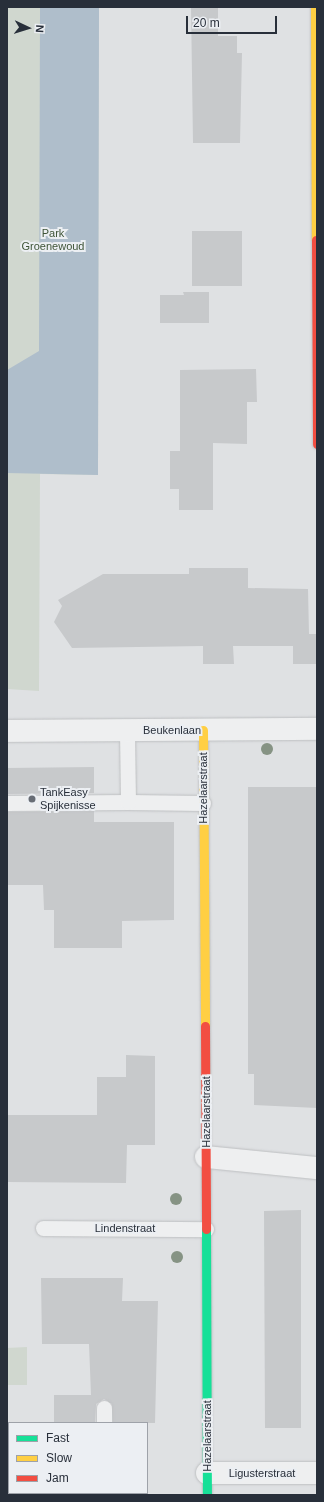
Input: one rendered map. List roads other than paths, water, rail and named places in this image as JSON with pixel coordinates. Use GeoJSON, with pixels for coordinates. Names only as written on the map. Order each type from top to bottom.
{"type":"FeatureCollection","features":[{"type":"Feature","properties":{"kind":"street"},"geometry":{"type":"LineString","coordinates":[[315,7],[316,444]]}},
{"type":"Feature","properties":{"kind":"street","name":"Beukenlaan"},"geometry":{"type":"LineString","coordinates":[[14,730],[317,729]]}},
{"type":"Feature","properties":{"kind":"street","name":"Hazelaarstraat"},"geometry":{"type":"LineString","coordinates":[[203,730],[207,1495]]}},
{"type":"Feature","properties":{"kind":"street"},"geometry":{"type":"LineString","coordinates":[[206,1157],[317,1168]]}},
{"type":"Feature","properties":{"kind":"street","name":"Ligusterstraat"},"geometry":{"type":"LineString","coordinates":[[207,1473],[317,1473]]}},
{"type":"Feature","properties":{"kind":"lane"},"geometry":{"type":"LineString","coordinates":[[128,730],[128,802]]}},
{"type":"Feature","properties":{"kind":"lane"},"geometry":{"type":"LineString","coordinates":[[7,803],[203,803]]}},
{"type":"Feature","properties":{"kind":"lane","name":"Lindenstraat"},"geometry":{"type":"LineString","coordinates":[[43,1228],[206,1228]]}},
{"type":"Feature","properties":{"kind":"lane"},"geometry":{"type":"LineString","coordinates":[[104,1408],[104,1422]]}},
{"type":"Feature","properties":{"kind":"water","name":"Park Groenewoud"},"geometry":{"type":"Polygon","coordinates":[[[40,7],[99,7],[98,475],[7,473],[7,370],[39,351],[40,7]]]}},
{"type":"Feature","properties":{"kind":"place","name":"TankEasy Spijkenisse"},"geometry":{"type":"Point","coordinates":[32,799]}}]}
